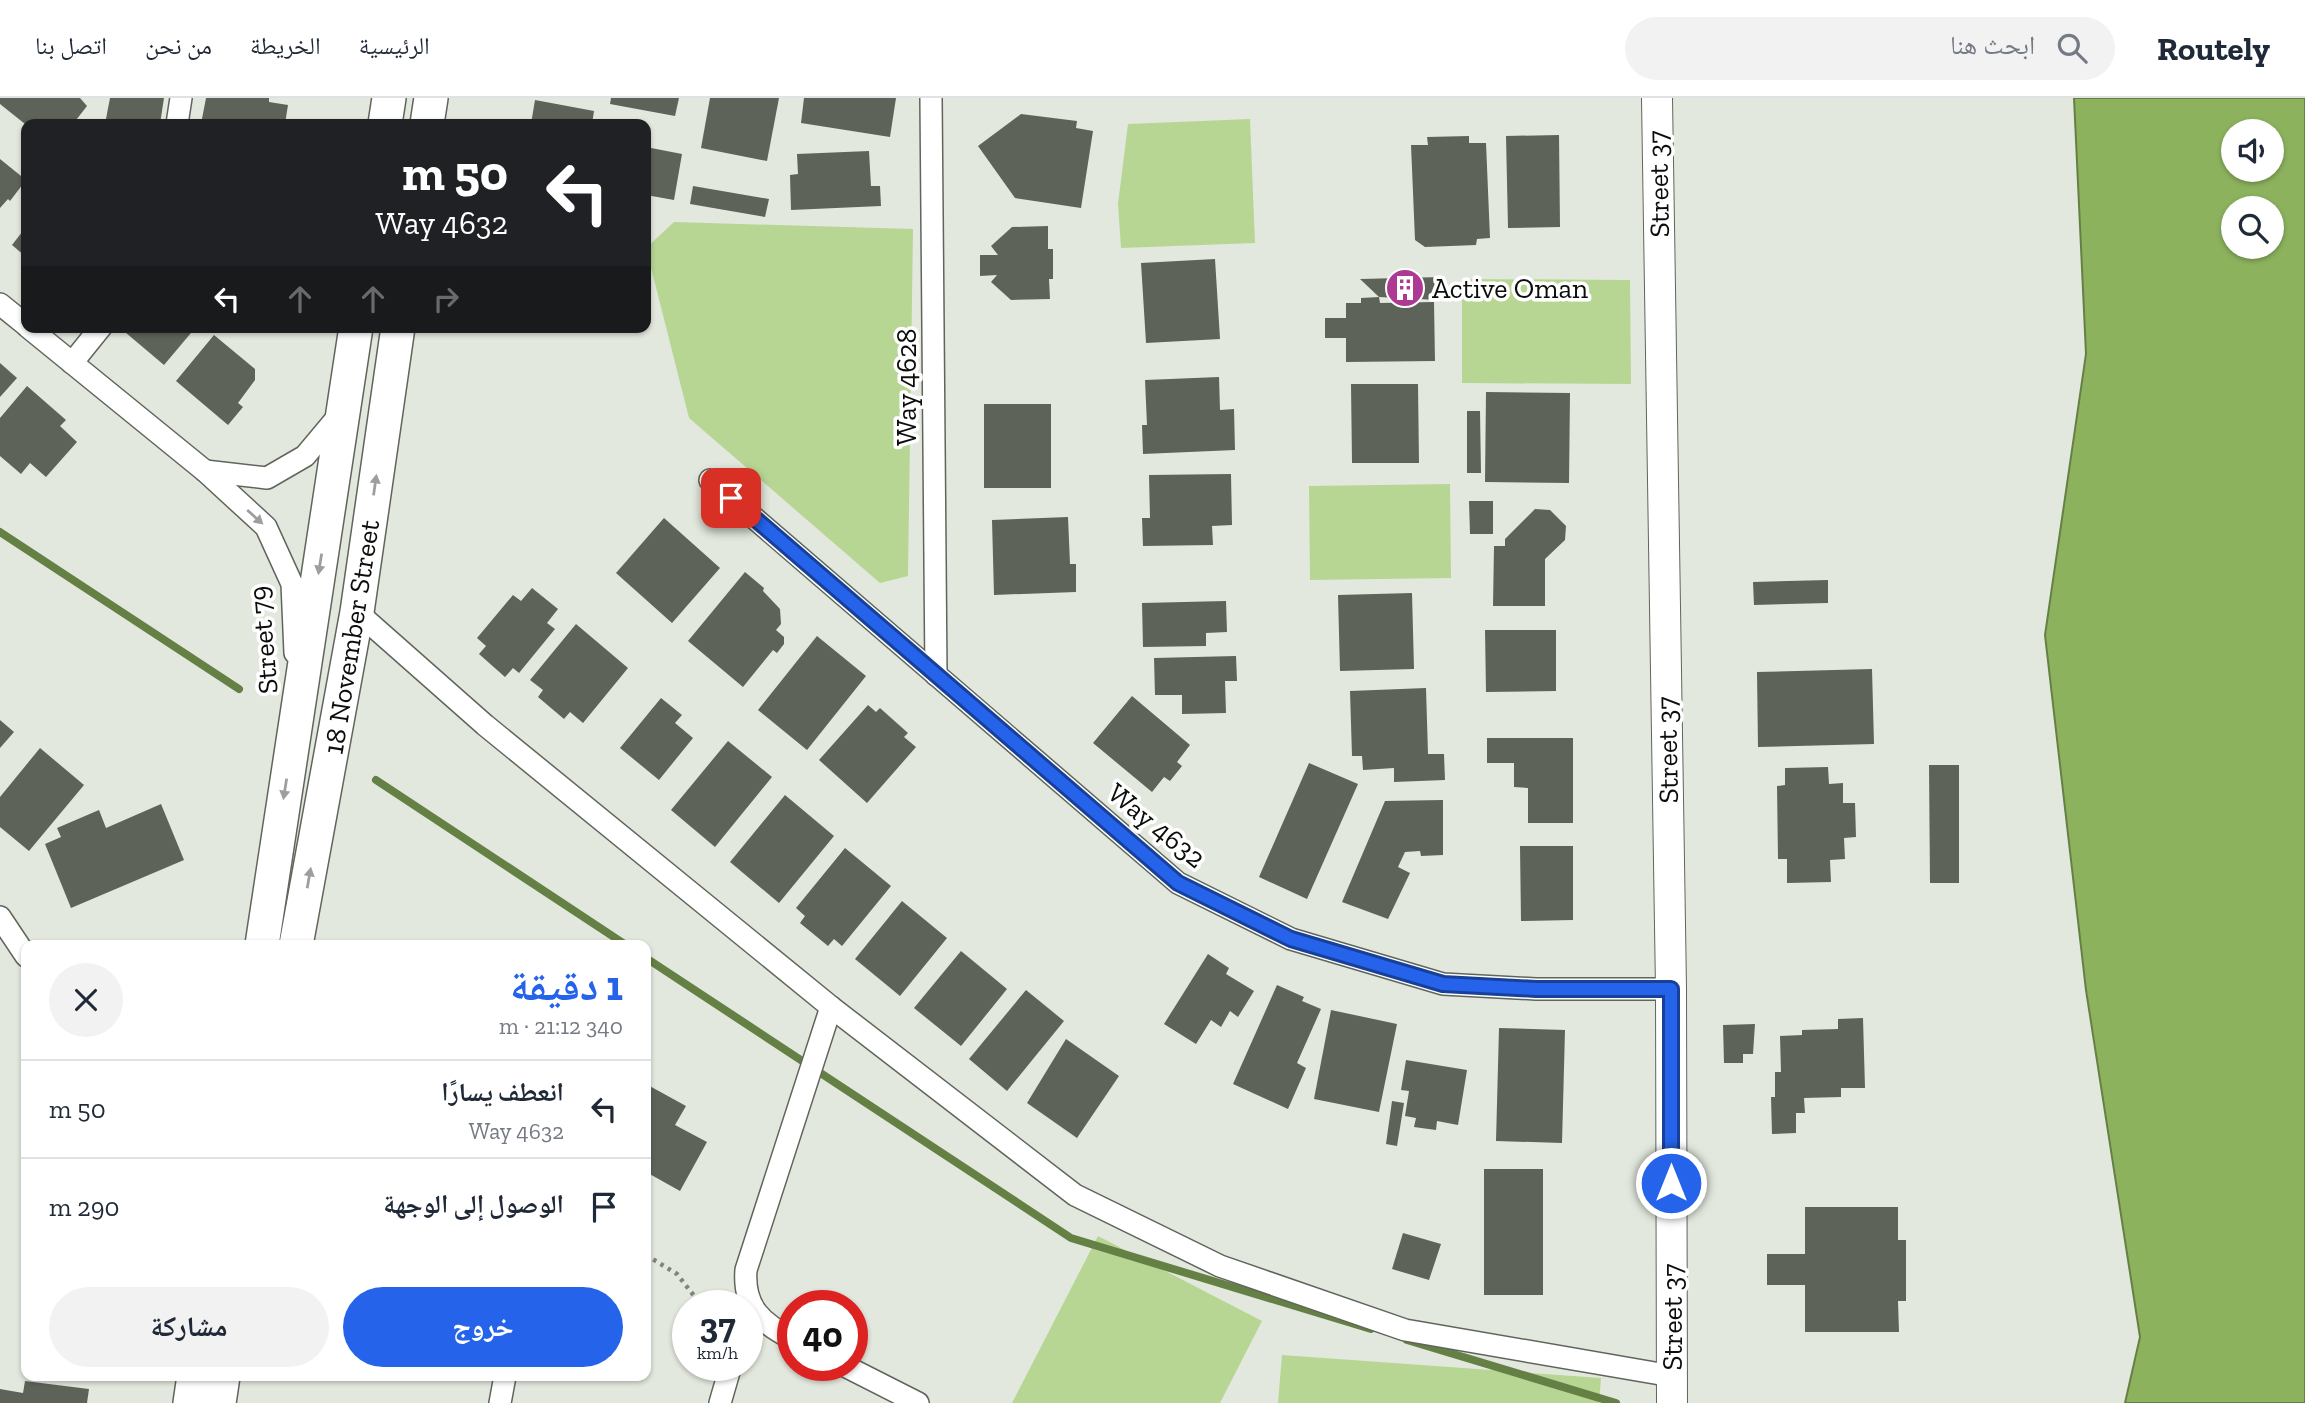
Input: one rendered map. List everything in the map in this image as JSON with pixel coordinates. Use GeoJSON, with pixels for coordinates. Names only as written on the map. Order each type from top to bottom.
{"type":"FeatureCollection","features":[{"type":"Feature","properties":{"kind":"main road"},"geometry":{"type":"LineString","coordinates":[[386,119],[389,98]]}},
{"type":"Feature","properties":{"kind":"main road"},"geometry":{"type":"LineString","coordinates":[[428,119],[430,98]]}},
{"type":"Feature","properties":{"kind":"main road","name":"18 November Street"},"geometry":{"type":"LineString","coordinates":[[263,940],[355,333]]}},
{"type":"Feature","properties":{"kind":"main road","name":"18 November Street"},"geometry":{"type":"LineString","coordinates":[[297,940],[357,612],[397,333]]}},
{"type":"Feature","properties":{"kind":"main road"},"geometry":{"type":"LineString","coordinates":[[190,1403],[193,1381]]}},
{"type":"Feature","properties":{"kind":"main road"},"geometry":{"type":"LineString","coordinates":[[219,1403],[222,1381]]}},
{"type":"Feature","properties":{"kind":"street"},"geometry":{"type":"LineString","coordinates":[[178,119],[181,98]]}},
{"type":"Feature","properties":{"kind":"street","name":"Way 4628"},"geometry":{"type":"LineString","coordinates":[[931,98],[936,675]]}},
{"type":"Feature","properties":{"kind":"street","name":"Street 37"},"geometry":{"type":"LineString","coordinates":[[1657,98],[1671,989],[1672,1390]]}},
{"type":"Feature","properties":{"kind":"street","name":"Street 79"},"geometry":{"type":"LineString","coordinates":[[0,304],[21,321]]}},
{"type":"Feature","properties":{"kind":"street","name":"Street 79"},"geometry":{"type":"LineString","coordinates":[[36,333],[205,471],[266,527],[292,584],[297,709]]}},
{"type":"Feature","properties":{"kind":"street"},"geometry":{"type":"LineString","coordinates":[[72,363],[96,333]]}},
{"type":"Feature","properties":{"kind":"street"},"geometry":{"type":"LineString","coordinates":[[205,471],[267,478],[305,456],[345,409]]}},
{"type":"Feature","properties":{"kind":"street","name":"Way 4632"},"geometry":{"type":"LineString","coordinates":[[710,480],[1178,883],[1291,939],[1443,984],[1536,989],[1671,989]]}},
{"type":"Feature","properties":{"kind":"street"},"geometry":{"type":"LineString","coordinates":[[357,612],[485,725],[831,1007],[1076,1195],[1220,1266],[1405,1330],[1672,1390]]}},
{"type":"Feature","properties":{"kind":"street"},"geometry":{"type":"LineString","coordinates":[[0,917],[21,948]]}},
{"type":"Feature","properties":{"kind":"street"},"geometry":{"type":"LineString","coordinates":[[748,1290],[746,1270],[831,1007]]}},
{"type":"Feature","properties":{"kind":"street"},"geometry":{"type":"LineString","coordinates":[[868,1378],[918,1403]]}},
{"type":"Feature","properties":{"kind":"street"},"geometry":{"type":"LineString","coordinates":[[500,1403],[504,1381]]}},
{"type":"Feature","properties":{"kind":"street"},"geometry":{"type":"LineString","coordinates":[[720,1403],[727,1381]]}},
{"type":"Feature","properties":{"kind":"path"},"geometry":{"type":"LineString","coordinates":[[651,1258],[677,1275],[689,1290]]}},
{"type":"Feature","properties":{"kind":"shaded area"},"geometry":{"type":"Polygon","coordinates":[[[2074,98],[2305,98],[2305,1403],[2125,1403],[2140,1337],[2086,990],[2045,635],[2086,354],[2074,98]]]}},
{"type":"Feature","properties":{"kind":"shaded area"},"geometry":{"type":"Polygon","coordinates":[[[1250,119],[1255,243],[1121,248],[1118,204],[1128,124],[1250,119]]]}},
{"type":"Feature","properties":{"kind":"shaded area"},"geometry":{"type":"Polygon","coordinates":[[[674,222],[913,229],[908,576],[880,583],[689,418],[651,268],[651,243],[674,222]]]}},
{"type":"Feature","properties":{"kind":"shaded area"},"geometry":{"type":"Polygon","coordinates":[[[1462,279],[1630,280],[1631,384],[1462,383],[1462,279]]]}},
{"type":"Feature","properties":{"kind":"shaded area"},"geometry":{"type":"Polygon","coordinates":[[[1450,484],[1451,578],[1310,580],[1309,486],[1450,484]]]}},
{"type":"Feature","properties":{"kind":"shaded area"},"geometry":{"type":"Polygon","coordinates":[[[1098,1236],[1262,1321],[1220,1403],[1012,1403],[1098,1236]]]}},
{"type":"Feature","properties":{"kind":"shaded area"},"geometry":{"type":"Polygon","coordinates":[[[1282,1355],[1601,1378],[1599,1403],[1278,1403],[1282,1355]]]}},
{"type":"Feature","properties":{"kind":"building"},"geometry":{"type":"Polygon","coordinates":[[[0,98],[80,98],[87,106],[77,119],[21,121],[0,104],[0,98]]]}},
{"type":"Feature","properties":{"kind":"building"},"geometry":{"type":"Polygon","coordinates":[[[110,98],[164,98],[161,119],[106,119],[110,98]]]}},
{"type":"Feature","properties":{"kind":"building"},"geometry":{"type":"Polygon","coordinates":[[[206,98],[269,98],[269,102],[288,105],[286,119],[202,119],[206,98]]]}},
{"type":"Feature","properties":{"kind":"building"},"geometry":{"type":"Polygon","coordinates":[[[611,98],[679,98],[675,116],[610,104],[611,98]]]}},
{"type":"Feature","properties":{"kind":"building"},"geometry":{"type":"Polygon","coordinates":[[[710,98],[779,98],[767,161],[701,148],[710,98]]]}},
{"type":"Feature","properties":{"kind":"building"},"geometry":{"type":"Polygon","coordinates":[[[804,98],[896,98],[890,137],[801,123],[804,98]]]}},
{"type":"Feature","properties":{"kind":"building"},"geometry":{"type":"Polygon","coordinates":[[[535,100],[594,111],[593,119],[532,119],[535,100]]]}},
{"type":"Feature","properties":{"kind":"building"},"geometry":{"type":"Polygon","coordinates":[[[1021,114],[1077,121],[1076,128],[1093,131],[1081,208],[1015,198],[978,146],[1021,114]]]}},
{"type":"Feature","properties":{"kind":"building"},"geometry":{"type":"Polygon","coordinates":[[[1559,135],[1560,227],[1508,228],[1506,136],[1559,135]]]}},
{"type":"Feature","properties":{"kind":"building"},"geometry":{"type":"Polygon","coordinates":[[[1469,136],[1469,143],[1486,143],[1490,238],[1477,239],[1476,245],[1425,247],[1415,240],[1411,145],[1428,145],[1427,137],[1469,136]]]}},
{"type":"Feature","properties":{"kind":"building"},"geometry":{"type":"Polygon","coordinates":[[[651,148],[682,154],[674,200],[651,196],[651,148]]]}},
{"type":"Feature","properties":{"kind":"building"},"geometry":{"type":"Polygon","coordinates":[[[869,151],[871,186],[880,186],[881,206],[791,210],[790,175],[798,174],[797,154],[869,151]]]}},
{"type":"Feature","properties":{"kind":"building"},"geometry":{"type":"Polygon","coordinates":[[[0,159],[21,176],[21,187],[10,201],[8,199],[0,208],[0,159]]]}},
{"type":"Feature","properties":{"kind":"building"},"geometry":{"type":"Polygon","coordinates":[[[693,186],[769,199],[765,217],[690,204],[693,186]]]}},
{"type":"Feature","properties":{"kind":"building"},"geometry":{"type":"Polygon","coordinates":[[[1048,226],[1048,249],[1053,249],[1053,279],[1049,279],[1050,299],[1011,300],[991,282],[997,275],[980,276],[980,255],[998,255],[991,246],[1012,227],[1048,226]]]}},
{"type":"Feature","properties":{"kind":"building"},"geometry":{"type":"Polygon","coordinates":[[[21,233],[21,253],[12,245],[21,233]]]}},
{"type":"Feature","properties":{"kind":"building"},"geometry":{"type":"Polygon","coordinates":[[[1215,259],[1220,339],[1146,343],[1141,263],[1215,259]]]}},
{"type":"Feature","properties":{"kind":"building","name":"Active Oman"},"geometry":{"type":"Polygon","coordinates":[[[1442,277],[1438,300],[1379,297],[1360,279],[1442,277]]]}},
{"type":"Feature","properties":{"kind":"building"},"geometry":{"type":"Polygon","coordinates":[[[1379,297],[1380,303],[1434,302],[1435,361],[1346,362],[1346,338],[1325,338],[1325,318],[1346,318],[1346,303],[1361,303],[1361,298],[1379,297]]]}},
{"type":"Feature","properties":{"kind":"building"},"geometry":{"type":"Polygon","coordinates":[[[126,333],[191,333],[164,365],[126,333]]]}},
{"type":"Feature","properties":{"kind":"building"},"geometry":{"type":"Polygon","coordinates":[[[214,335],[255,369],[255,380],[238,403],[243,407],[228,425],[176,381],[214,335]]]}},
{"type":"Feature","properties":{"kind":"building"},"geometry":{"type":"Polygon","coordinates":[[[0,363],[17,378],[0,397],[0,363]]]}},
{"type":"Feature","properties":{"kind":"building"},"geometry":{"type":"Polygon","coordinates":[[[1219,377],[1220,410],[1234,409],[1235,450],[1143,454],[1142,425],[1147,425],[1145,380],[1219,377]]]}},
{"type":"Feature","properties":{"kind":"building"},"geometry":{"type":"Polygon","coordinates":[[[1351,384],[1418,384],[1419,463],[1352,463],[1351,384]]]}},
{"type":"Feature","properties":{"kind":"building"},"geometry":{"type":"Polygon","coordinates":[[[27,386],[66,420],[60,426],[77,442],[46,477],[30,463],[21,474],[0,456],[0,418],[27,386]]]}},
{"type":"Feature","properties":{"kind":"building"},"geometry":{"type":"Polygon","coordinates":[[[1486,392],[1570,393],[1569,483],[1485,482],[1486,392]]]}},
{"type":"Feature","properties":{"kind":"building"},"geometry":{"type":"Polygon","coordinates":[[[984,404],[1051,404],[1051,488],[984,488],[984,404]]]}},
{"type":"Feature","properties":{"kind":"building"},"geometry":{"type":"Polygon","coordinates":[[[1467,411],[1480,411],[1481,473],[1467,473],[1467,411]]]}},
{"type":"Feature","properties":{"kind":"building"},"geometry":{"type":"Polygon","coordinates":[[[1231,474],[1232,525],[1212,526],[1213,545],[1143,546],[1142,518],[1150,518],[1149,475],[1231,474]]]}},
{"type":"Feature","properties":{"kind":"building"},"geometry":{"type":"Polygon","coordinates":[[[1469,501],[1493,501],[1493,534],[1470,534],[1469,501]]]}},
{"type":"Feature","properties":{"kind":"building"},"geometry":{"type":"Polygon","coordinates":[[[1535,509],[1550,510],[1566,526],[1565,540],[1545,559],[1545,606],[1493,606],[1494,546],[1505,546],[1505,539],[1535,509]]]}},
{"type":"Feature","properties":{"kind":"building"},"geometry":{"type":"Polygon","coordinates":[[[1068,517],[1070,564],[1076,564],[1076,592],[994,595],[992,520],[1068,517]]]}},
{"type":"Feature","properties":{"kind":"building"},"geometry":{"type":"Polygon","coordinates":[[[664,518],[720,568],[672,623],[616,573],[664,518]]]}},
{"type":"Feature","properties":{"kind":"building"},"geometry":{"type":"Polygon","coordinates":[[[745,572],[764,588],[763,591],[780,609],[781,624],[776,630],[784,637],[784,644],[777,653],[773,650],[743,687],[688,641],[745,572]]]}},
{"type":"Feature","properties":{"kind":"building"},"geometry":{"type":"Polygon","coordinates":[[[1828,580],[1828,603],[1754,605],[1753,582],[1828,580]]]}},
{"type":"Feature","properties":{"kind":"building"},"geometry":{"type":"Polygon","coordinates":[[[532,588],[558,609],[547,623],[555,629],[519,673],[513,668],[505,677],[479,654],[486,646],[477,638],[513,595],[521,601],[532,588]]]}},
{"type":"Feature","properties":{"kind":"building"},"geometry":{"type":"Polygon","coordinates":[[[1412,593],[1414,669],[1340,671],[1338,595],[1412,593]]]}},
{"type":"Feature","properties":{"kind":"building"},"geometry":{"type":"Polygon","coordinates":[[[1226,601],[1227,632],[1206,633],[1206,646],[1143,647],[1142,603],[1226,601]]]}},
{"type":"Feature","properties":{"kind":"building"},"geometry":{"type":"Polygon","coordinates":[[[576,624],[628,668],[583,723],[570,712],[564,719],[538,697],[543,690],[530,680],[576,624]]]}},
{"type":"Feature","properties":{"kind":"building"},"geometry":{"type":"Polygon","coordinates":[[[1485,630],[1556,630],[1556,691],[1486,692],[1485,630]]]}},
{"type":"Feature","properties":{"kind":"building"},"geometry":{"type":"Polygon","coordinates":[[[817,636],[866,676],[807,750],[758,710],[817,636]]]}},
{"type":"Feature","properties":{"kind":"building"},"geometry":{"type":"Polygon","coordinates":[[[1236,656],[1237,681],[1225,681],[1226,713],[1182,714],[1182,695],[1155,695],[1154,658],[1236,656]]]}},
{"type":"Feature","properties":{"kind":"building"},"geometry":{"type":"Polygon","coordinates":[[[1872,669],[1874,744],[1758,747],[1757,672],[1872,669]]]}},
{"type":"Feature","properties":{"kind":"building"},"geometry":{"type":"Polygon","coordinates":[[[1426,688],[1428,754],[1444,754],[1445,780],[1394,782],[1394,768],[1363,770],[1362,756],[1352,756],[1350,691],[1426,688]]]}},
{"type":"Feature","properties":{"kind":"building"},"geometry":{"type":"Polygon","coordinates":[[[1132,696],[1190,745],[1177,762],[1182,766],[1170,781],[1164,777],[1152,792],[1093,743],[1132,696]]]}},
{"type":"Feature","properties":{"kind":"building"},"geometry":{"type":"Polygon","coordinates":[[[661,698],[682,715],[675,723],[693,738],[659,780],[620,748],[661,698]]]}},
{"type":"Feature","properties":{"kind":"building"},"geometry":{"type":"Polygon","coordinates":[[[868,705],[876,712],[880,708],[908,733],[904,737],[916,747],[867,803],[819,760],[868,705]]]}},
{"type":"Feature","properties":{"kind":"building"},"geometry":{"type":"Polygon","coordinates":[[[0,720],[14,732],[0,748],[0,720]]]}},
{"type":"Feature","properties":{"kind":"building"},"geometry":{"type":"Polygon","coordinates":[[[1487,738],[1573,738],[1573,823],[1528,823],[1528,788],[1514,787],[1514,763],[1487,763],[1487,738]]]}},
{"type":"Feature","properties":{"kind":"building"},"geometry":{"type":"Polygon","coordinates":[[[728,741],[772,777],[715,847],[671,810],[728,741]]]}},
{"type":"Feature","properties":{"kind":"building"},"geometry":{"type":"Polygon","coordinates":[[[40,748],[84,785],[29,851],[0,827],[0,797],[40,748]]]}},
{"type":"Feature","properties":{"kind":"building"},"geometry":{"type":"Polygon","coordinates":[[[1309,763],[1358,784],[1307,899],[1259,877],[1309,763]]]}},
{"type":"Feature","properties":{"kind":"building"},"geometry":{"type":"Polygon","coordinates":[[[1929,765],[1959,765],[1959,883],[1930,883],[1929,765]]]}},
{"type":"Feature","properties":{"kind":"building"},"geometry":{"type":"Polygon","coordinates":[[[1828,767],[1829,784],[1843,783],[1843,803],[1855,803],[1856,837],[1844,838],[1845,859],[1830,860],[1831,882],[1787,883],[1787,859],[1778,859],[1777,786],[1785,785],[1785,768],[1828,767]]]}},
{"type":"Feature","properties":{"kind":"building"},"geometry":{"type":"Polygon","coordinates":[[[785,795],[834,836],[779,903],[730,862],[785,795]]]}},
{"type":"Feature","properties":{"kind":"building"},"geometry":{"type":"Polygon","coordinates":[[[1443,800],[1443,855],[1421,856],[1420,851],[1405,852],[1398,867],[1410,873],[1388,919],[1342,902],[1385,801],[1443,800]]]}},
{"type":"Feature","properties":{"kind":"building"},"geometry":{"type":"Polygon","coordinates":[[[161,804],[184,860],[71,908],[45,844],[61,837],[57,828],[99,810],[106,828],[161,804]]]}},
{"type":"Feature","properties":{"kind":"building"},"geometry":{"type":"Polygon","coordinates":[[[1520,846],[1573,846],[1573,920],[1521,921],[1520,846]]]}},
{"type":"Feature","properties":{"kind":"building"},"geometry":{"type":"Polygon","coordinates":[[[845,848],[891,886],[842,946],[834,939],[828,946],[800,923],[805,916],[796,908],[845,848]]]}},
{"type":"Feature","properties":{"kind":"building"},"geometry":{"type":"Polygon","coordinates":[[[902,901],[947,938],[900,996],[855,959],[902,901]]]}},
{"type":"Feature","properties":{"kind":"building"},"geometry":{"type":"Polygon","coordinates":[[[961,951],[1007,989],[961,1046],[914,1008],[961,951]]]}},
{"type":"Feature","properties":{"kind":"building"},"geometry":{"type":"Polygon","coordinates":[[[1208,954],[1229,968],[1226,974],[1254,991],[1238,1017],[1230,1011],[1221,1027],[1211,1020],[1196,1044],[1164,1024],[1208,954]]]}},
{"type":"Feature","properties":{"kind":"building"},"geometry":{"type":"Polygon","coordinates":[[[1277,985],[1304,997],[1302,1001],[1321,1009],[1297,1063],[1306,1068],[1288,1109],[1233,1084],[1277,985]]]}},
{"type":"Feature","properties":{"kind":"building"},"geometry":{"type":"Polygon","coordinates":[[[1026,990],[1064,1021],[1007,1091],[969,1059],[1026,990]]]}},
{"type":"Feature","properties":{"kind":"building"},"geometry":{"type":"Polygon","coordinates":[[[1331,1010],[1397,1024],[1379,1112],[1314,1099],[1331,1010]]]}},
{"type":"Feature","properties":{"kind":"building"},"geometry":{"type":"Polygon","coordinates":[[[1863,1018],[1865,1088],[1841,1088],[1841,1097],[1804,1098],[1805,1113],[1796,1113],[1796,1133],[1772,1134],[1771,1097],[1775,1097],[1775,1072],[1781,1072],[1780,1036],[1802,1035],[1802,1030],[1838,1029],[1838,1019],[1863,1018]]]}},
{"type":"Feature","properties":{"kind":"building"},"geometry":{"type":"Polygon","coordinates":[[[1755,1024],[1753,1054],[1743,1054],[1743,1063],[1724,1063],[1723,1025],[1755,1024]]]}},
{"type":"Feature","properties":{"kind":"building"},"geometry":{"type":"Polygon","coordinates":[[[1499,1028],[1565,1030],[1562,1143],[1496,1141],[1499,1028]]]}},
{"type":"Feature","properties":{"kind":"building"},"geometry":{"type":"Polygon","coordinates":[[[1066,1039],[1119,1076],[1077,1138],[1027,1103],[1066,1039]]]}},
{"type":"Feature","properties":{"kind":"building"},"geometry":{"type":"Polygon","coordinates":[[[1406,1060],[1467,1070],[1458,1125],[1437,1121],[1436,1130],[1414,1127],[1416,1118],[1405,1116],[1409,1091],[1401,1090],[1406,1060]]]}},
{"type":"Feature","properties":{"kind":"building"},"geometry":{"type":"Polygon","coordinates":[[[651,1087],[686,1106],[675,1125],[707,1142],[680,1191],[651,1175],[651,1087]]]}},
{"type":"Feature","properties":{"kind":"building"},"geometry":{"type":"Polygon","coordinates":[[[1392,1101],[1404,1103],[1397,1146],[1386,1144],[1392,1101]]]}},
{"type":"Feature","properties":{"kind":"building"},"geometry":{"type":"Polygon","coordinates":[[[1484,1169],[1543,1169],[1543,1295],[1484,1295],[1484,1169]]]}},
{"type":"Feature","properties":{"kind":"building"},"geometry":{"type":"Polygon","coordinates":[[[1805,1207],[1898,1207],[1898,1240],[1906,1240],[1906,1301],[1898,1301],[1899,1332],[1805,1332],[1805,1285],[1767,1285],[1767,1254],[1805,1254],[1805,1207]]]}},
{"type":"Feature","properties":{"kind":"building"},"geometry":{"type":"Polygon","coordinates":[[[1403,1233],[1441,1244],[1429,1280],[1392,1269],[1403,1233]]]}},
{"type":"Feature","properties":{"kind":"building"},"geometry":{"type":"Polygon","coordinates":[[[25,1381],[89,1389],[87,1403],[0,1403],[0,1389],[23,1393],[25,1381]]]}},
{"type":"Feature","properties":{"kind":"waterway"},"geometry":{"type":"LineString","coordinates":[[0,532],[239,689]]}},
{"type":"Feature","properties":{"kind":"waterway"},"geometry":{"type":"LineString","coordinates":[[376,780],[618,940]]}},
{"type":"Feature","properties":{"kind":"waterway"},"geometry":{"type":"LineString","coordinates":[[651,961],[1071,1238],[1371,1329]]}},
{"type":"Feature","properties":{"kind":"waterway"},"geometry":{"type":"LineString","coordinates":[[1407,1340],[1616,1403]]}},
{"type":"Feature","properties":{"kind":"place","name":"Active Oman"},"geometry":{"type":"Point","coordinates":[1405,288]}},
{"type":"Feature","properties":{"kind":"route"},"geometry":{"type":"LineString","coordinates":[[731,498],[1178,883],[1291,939],[1443,984],[1536,989],[1671,989],[1671,1183]]}}]}
